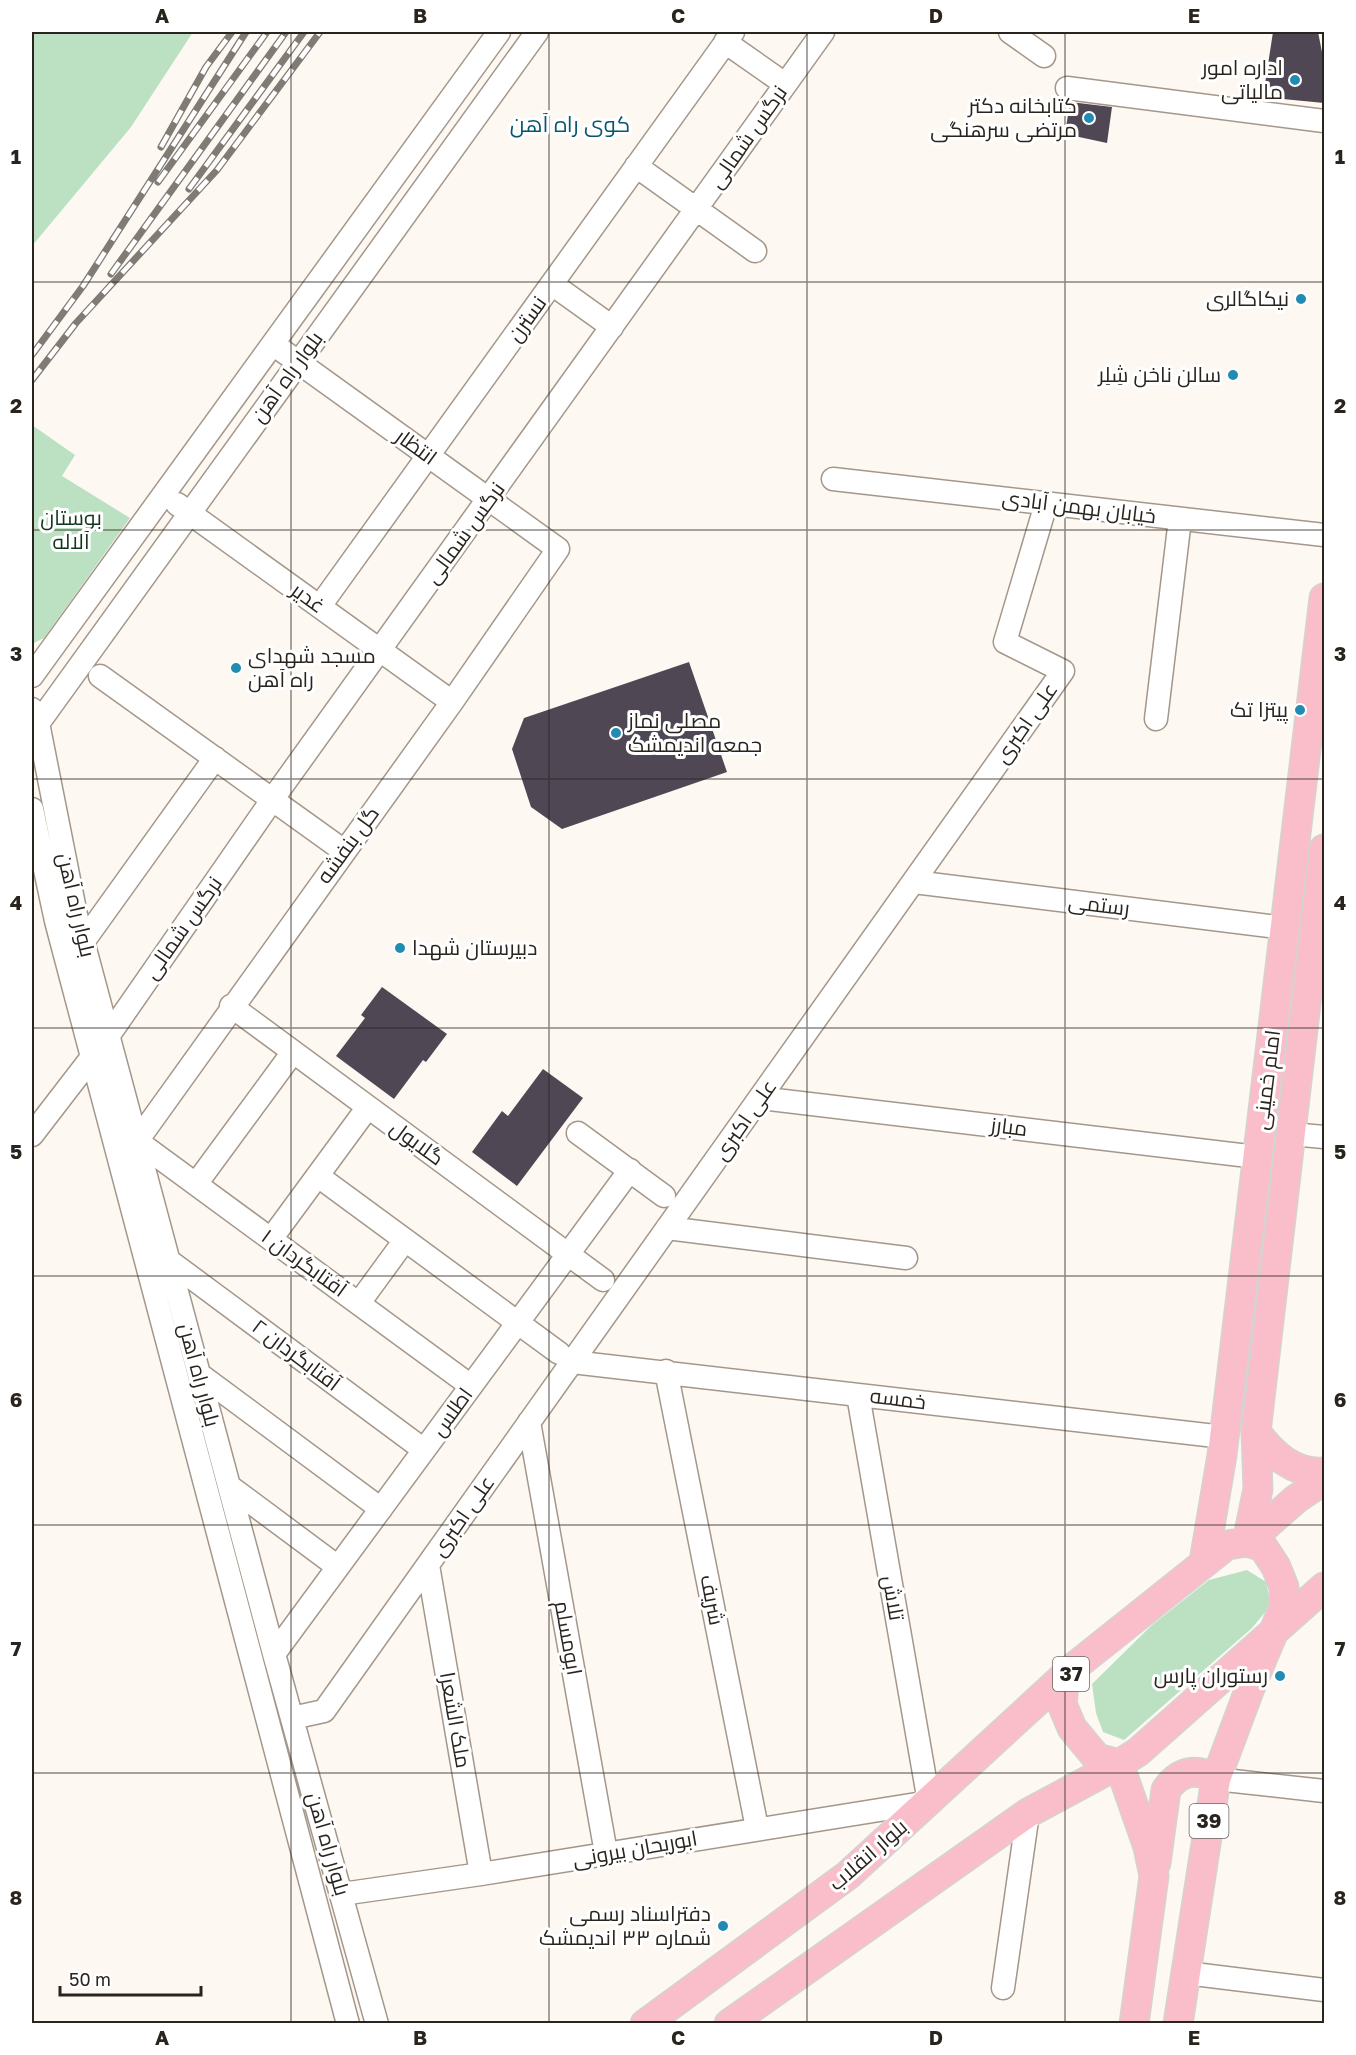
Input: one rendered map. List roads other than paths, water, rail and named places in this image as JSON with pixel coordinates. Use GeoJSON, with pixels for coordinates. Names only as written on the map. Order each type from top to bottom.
{"type":"FeatureCollection","features":[{"type":"Feature","properties":{"kind":"main road","name":"امام خمینی"},"geometry":{"type":"LineString","coordinates":[[1204,1562],[1224,1437],[1324,598]]}},
{"type":"Feature","properties":{"kind":"main road","name":"امام خمینی"},"geometry":{"type":"LineString","coordinates":[[1247,1542],[1258,1489],[1256,1432],[1324,849]]}},
{"type":"Feature","properties":{"kind":"main road"},"geometry":{"type":"LineString","coordinates":[[1256,1432],[1270,1452],[1291,1466],[1324,1472]]}},
{"type":"Feature","properties":{"kind":"main road","name":"37"},"geometry":{"type":"LineString","coordinates":[[1119,1764],[1097,1758],[1072,1728],[1062,1704],[1064,1686],[1074,1667],[1204,1562],[1227,1545],[1247,1542],[1296,1499],[1324,1480]]}},
{"type":"Feature","properties":{"kind":"main road"},"geometry":{"type":"LineString","coordinates":[[1247,1542],[1263,1547],[1276,1567],[1284,1587],[1284,1607],[1277,1628]]}},
{"type":"Feature","properties":{"kind":"main road"},"geometry":{"type":"LineString","coordinates":[[729,2024],[1028,1813],[1138,1752],[1324,1587]]}},
{"type":"Feature","properties":{"kind":"main road","name":"39"},"geometry":{"type":"LineString","coordinates":[[1178,2024],[1216,1779],[1250,1688],[1277,1628]]}},
{"type":"Feature","properties":{"kind":"main road","name":"بلوار انقلاب"},"geometry":{"type":"LineString","coordinates":[[645,2024],[848,1875],[1074,1667]]}},
{"type":"Feature","properties":{"kind":"main road"},"geometry":{"type":"LineString","coordinates":[[1119,1764],[1148,1846],[1154,1876]]}},
{"type":"Feature","properties":{"kind":"main road"},"geometry":{"type":"LineString","coordinates":[[1134,2024],[1166,1790],[1179,1775],[1188,1772],[1198,1771],[1216,1779]]}},
{"type":"Feature","properties":{"kind":"street","name":"بلوار راه آهن"},"geometry":{"type":"LineString","coordinates":[[32,676],[499,32]]}},
{"type":"Feature","properties":{"kind":"street","name":"بلوار راه آهن"},"geometry":{"type":"LineString","coordinates":[[377,2024],[274,1654],[83,942],[34,722],[189,513],[537,32]]}},
{"type":"Feature","properties":{"kind":"street","name":"نرگس شمالی"},"geometry":{"type":"LineString","coordinates":[[32,1135],[92,1053],[109,1035],[272,800],[698,210],[823,32]]}},
{"type":"Feature","properties":{"kind":"street"},"geometry":{"type":"LineString","coordinates":[[1010,32],[1044,56]]}},
{"type":"Feature","properties":{"kind":"street"},"geometry":{"type":"LineString","coordinates":[[729,37],[785,84]]}},
{"type":"Feature","properties":{"kind":"street","name":"نسترن"},"geometry":{"type":"LineString","coordinates":[[320,606],[729,37]]}},
{"type":"Feature","properties":{"kind":"street"},"geometry":{"type":"LineString","coordinates":[[1067,88],[1324,121]]}},
{"type":"Feature","properties":{"kind":"street"},"geometry":{"type":"LineString","coordinates":[[422,138],[446,156]]}},
{"type":"Feature","properties":{"kind":"street"},"geometry":{"type":"LineString","coordinates":[[636,166],[755,251]]}},
{"type":"Feature","properties":{"kind":"street"},"geometry":{"type":"LineString","coordinates":[[552,284],[612,327]]}},
{"type":"Feature","properties":{"kind":"street","name":"انتظار"},"geometry":{"type":"LineString","coordinates":[[273,344],[558,549]]}},
{"type":"Feature","properties":{"kind":"street","name":"خیابان بهمن آبادی"},"geometry":{"type":"LineString","coordinates":[[833,478],[1324,535]]}},
{"type":"Feature","properties":{"kind":"street","name":"غدیر"},"geometry":{"type":"LineString","coordinates":[[164,495],[452,702]]}},
{"type":"Feature","properties":{"kind":"street","name":"علی اکبری"},"geometry":{"type":"LineString","coordinates":[[292,1718],[324,1711],[530,1422],[566,1357],[668,1228],[1063,671],[1005,642],[1046,504]]}},
{"type":"Feature","properties":{"kind":"street"},"geometry":{"type":"LineString","coordinates":[[1156,719],[1180,519]]}},
{"type":"Feature","properties":{"kind":"street","name":"گل بنفشه"},"geometry":{"type":"LineString","coordinates":[[137,1141],[231,1006],[452,702],[558,549]]}},
{"type":"Feature","properties":{"kind":"street"},"geometry":{"type":"LineString","coordinates":[[100,676],[344,851]]}},
{"type":"Feature","properties":{"kind":"street"},"geometry":{"type":"LineString","coordinates":[[83,942],[215,758]]}},
{"type":"Feature","properties":{"kind":"street","name":"بلوار راه آهن"},"geometry":{"type":"LineString","coordinates":[[32,809],[56,921],[348,2024]]}},
{"type":"Feature","properties":{"kind":"street","name":"رستمی"},"geometry":{"type":"LineString","coordinates":[[914,882],[1285,928]]}},
{"type":"Feature","properties":{"kind":"street","name":"گلایول"},"geometry":{"type":"LineString","coordinates":[[231,1006],[603,1280]]}},
{"type":"Feature","properties":{"kind":"street"},"geometry":{"type":"LineString","coordinates":[[196,1184],[293,1052]]}},
{"type":"Feature","properties":{"kind":"street","name":"مبارز"},"geometry":{"type":"LineString","coordinates":[[760,1098],[1257,1157]]}},
{"type":"Feature","properties":{"kind":"street"},"geometry":{"type":"LineString","coordinates":[[272,1239],[368,1107]]}},
{"type":"Feature","properties":{"kind":"street"},"geometry":{"type":"LineString","coordinates":[[578,1133],[664,1196]]}},
{"type":"Feature","properties":{"kind":"street"},"geometry":{"type":"LineString","coordinates":[[1291,1134],[1324,1137]]}},
{"type":"Feature","properties":{"kind":"street","name":"آفتابگردان ۱"},"geometry":{"type":"LineString","coordinates":[[137,1141],[471,1386]]}},
{"type":"Feature","properties":{"kind":"street","name":"اطلس"},"geometry":{"type":"LineString","coordinates":[[274,1654],[630,1170]]}},
{"type":"Feature","properties":{"kind":"street"},"geometry":{"type":"LineString","coordinates":[[318,1176],[566,1357]]}},
{"type":"Feature","properties":{"kind":"street"},"geometry":{"type":"LineString","coordinates":[[668,1228],[906,1258]]}},
{"type":"Feature","properties":{"kind":"street"},"geometry":{"type":"LineString","coordinates":[[359,1303],[405,1240]]}},
{"type":"Feature","properties":{"kind":"street","name":"آفتابگردان ۲"},"geometry":{"type":"LineString","coordinates":[[168,1260],[424,1449]]}},
{"type":"Feature","properties":{"kind":"street","name":"خمسه"},"geometry":{"type":"LineString","coordinates":[[566,1357],[858,1395],[1224,1437]]}},
{"type":"Feature","properties":{"kind":"street","name":"شریف"},"geometry":{"type":"LineString","coordinates":[[666,1371],[757,1828]]}},
{"type":"Feature","properties":{"kind":"street"},"geometry":{"type":"LineString","coordinates":[[199,1374],[381,1509]]}},
{"type":"Feature","properties":{"kind":"street","name":"تلاش"},"geometry":{"type":"LineString","coordinates":[[858,1395],[928,1802]]}},
{"type":"Feature","properties":{"kind":"street","name":"ابومسلم"},"geometry":{"type":"LineString","coordinates":[[530,1422],[606,1853]]}},
{"type":"Feature","properties":{"kind":"street"},"geometry":{"type":"LineString","coordinates":[[229,1486],[338,1567]]}},
{"type":"Feature","properties":{"kind":"street","name":"ملک الشعرا"},"geometry":{"type":"LineString","coordinates":[[428,1565],[482,1874]]}},
{"type":"Feature","properties":{"kind":"street"},"geometry":{"type":"LineString","coordinates":[[1216,1779],[1324,1791]]}},
{"type":"Feature","properties":{"kind":"street","name":"ابوریحان بیرونی"},"geometry":{"type":"LineString","coordinates":[[342,1894],[482,1874],[928,1802]]}},
{"type":"Feature","properties":{"kind":"street"},"geometry":{"type":"LineString","coordinates":[[1003,1988],[1028,1813]]}},
{"type":"Feature","properties":{"kind":"street"},"geometry":{"type":"LineString","coordinates":[[1186,1973],[1324,1990]]}},
{"type":"Feature","properties":{"kind":"railway"},"geometry":{"type":"LineString","coordinates":[[161,147],[206,67],[232,32]]}},
{"type":"Feature","properties":{"kind":"railway"},"geometry":{"type":"LineString","coordinates":[[32,355],[83,286],[246,32]]}},
{"type":"Feature","properties":{"kind":"railway"},"geometry":{"type":"LineString","coordinates":[[158,182],[267,32]]}},
{"type":"Feature","properties":{"kind":"railway"},"geometry":{"type":"LineString","coordinates":[[111,274],[286,32]]}},
{"type":"Feature","properties":{"kind":"railway"},"geometry":{"type":"LineString","coordinates":[[189,189],[304,32]]}},
{"type":"Feature","properties":{"kind":"railway"},"geometry":{"type":"LineString","coordinates":[[32,380],[76,323],[217,170],[320,32]]}},
{"type":"Feature","properties":{"kind":"place","name":"اداره امور مالیاتی"},"geometry":{"type":"Point","coordinates":[1295,80]}},
{"type":"Feature","properties":{"kind":"place","name":"کتابخانه دکتر مرتضی سرهنگی"},"geometry":{"type":"Point","coordinates":[1089,118]}},
{"type":"Feature","properties":{"kind":"place","name":"نیکاگالری"},"geometry":{"type":"Point","coordinates":[1301,299]}},
{"type":"Feature","properties":{"kind":"place","name":"سالن ناخن شِلِر"},"geometry":{"type":"Point","coordinates":[1233,375]}},
{"type":"Feature","properties":{"kind":"place","name":"مسجد شهدای راه آهن"},"geometry":{"type":"Point","coordinates":[236,668]}},
{"type":"Feature","properties":{"kind":"place","name":"پیتزا تک"},"geometry":{"type":"Point","coordinates":[1300,710]}},
{"type":"Feature","properties":{"kind":"place","name":"مصلی نماز جمعه اندیمشک"},"geometry":{"type":"Point","coordinates":[616,733]}},
{"type":"Feature","properties":{"kind":"place","name":"دبیرستان شهدا"},"geometry":{"type":"Point","coordinates":[400,948]}},
{"type":"Feature","properties":{"kind":"place","name":"رستوران پارس"},"geometry":{"type":"Point","coordinates":[1280,1676]}},
{"type":"Feature","properties":{"kind":"place","name":"دفتراسناد رسمی شماره ۳۳ اندیمشک"},"geometry":{"type":"Point","coordinates":[723,1926]}},
{"type":"Feature","properties":{"kind":"district","name":"کوی راه آهن"},"geometry":{"type":"Point","coordinates":[570,124]}},
{"type":"Feature","properties":{"kind":"park label","name":"بوستان آلاله"},"geometry":{"type":"Point","coordinates":[71,530]}}]}
